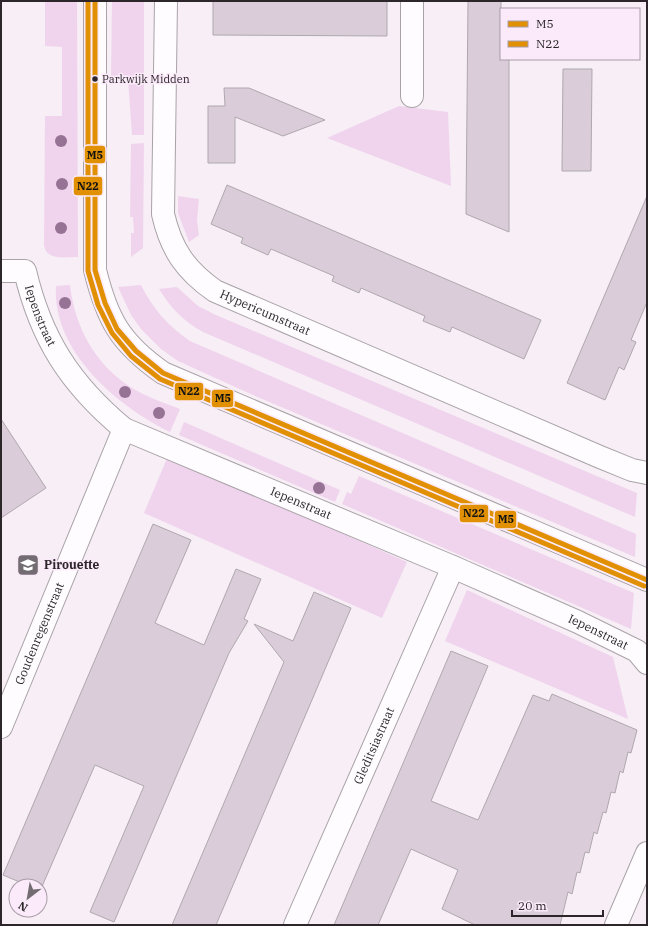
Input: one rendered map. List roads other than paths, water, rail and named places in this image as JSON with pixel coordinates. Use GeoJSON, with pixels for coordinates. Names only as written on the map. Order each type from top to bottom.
{"type":"FeatureCollection","features":[{"type":"Feature","properties":{"kind":"street"},"geometry":{"type":"LineString","coordinates":[[95,1],[95,270],[104,306],[113,323],[124,339],[143,359],[163,373],[647,580]]}},
{"type":"Feature","properties":{"kind":"street","name":"Hypericumstraat"},"geometry":{"type":"LineString","coordinates":[[166,1],[163,214],[167,232],[175,250],[187,268],[200,281],[215,291],[600,457],[632,470],[647,473]]}},
{"type":"Feature","properties":{"kind":"street"},"geometry":{"type":"LineString","coordinates":[[412,1],[412,96]]}},
{"type":"Feature","properties":{"kind":"street","name":"Iepenstraat"},"geometry":{"type":"LineString","coordinates":[[1,271],[25,271],[31,298],[40,322],[62,364],[88,396],[124,429],[453,567],[620,642],[637,651],[647,663]]}},
{"type":"Feature","properties":{"kind":"street","name":"Goudenregenstraat"},"geometry":{"type":"LineString","coordinates":[[1,727],[124,429]]}},
{"type":"Feature","properties":{"kind":"street","name":"Gleditsiastraat"},"geometry":{"type":"LineString","coordinates":[[295,925],[453,567]]}},
{"type":"Feature","properties":{"kind":"street"},"geometry":{"type":"LineString","coordinates":[[616,925],[647,853]]}},
{"type":"Feature","properties":{"kind":"place","name":"Parkwijk Midden"},"geometry":{"type":"Point","coordinates":[95,79]}},
{"type":"Feature","properties":{"kind":"place","name":"Pirouette"},"geometry":{"type":"Point","coordinates":[28,565]}}]}
